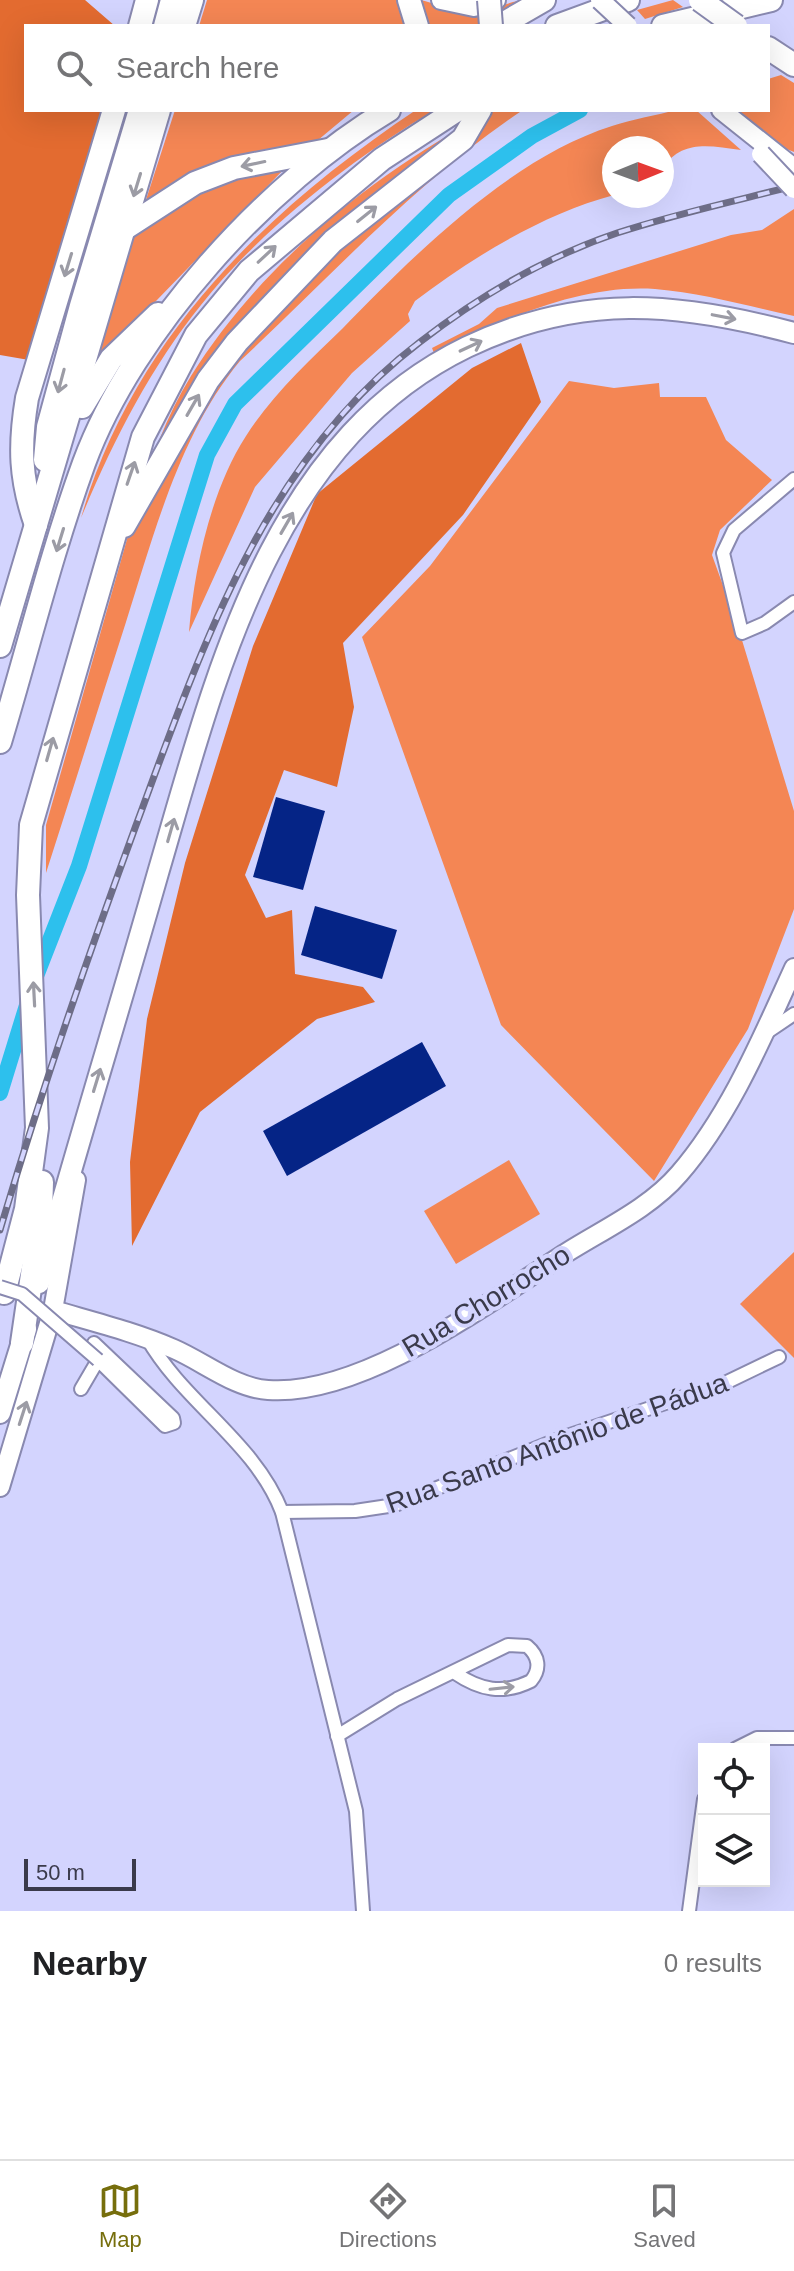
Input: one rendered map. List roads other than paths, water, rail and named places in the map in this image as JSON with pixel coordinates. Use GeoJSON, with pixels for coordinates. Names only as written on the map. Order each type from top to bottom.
{"type":"FeatureCollection","features":[{"type":"Feature","properties":{"kind":"highway"},"geometry":{"type":"LineString","coordinates":[[141,24],[147,0]]}},
{"type":"Feature","properties":{"kind":"highway"},"geometry":{"type":"LineString","coordinates":[[166,24],[172,0]]}},
{"type":"Feature","properties":{"kind":"highway"},"geometry":{"type":"LineString","coordinates":[[185,24],[192,0]]}},
{"type":"Feature","properties":{"kind":"highway"},"geometry":{"type":"LineString","coordinates":[[409,0],[416,24]]}},
{"type":"Feature","properties":{"kind":"highway"},"geometry":{"type":"LineString","coordinates":[[489,0],[491,24]]}},
{"type":"Feature","properties":{"kind":"highway"},"geometry":{"type":"LineString","coordinates":[[502,24],[544,0]]}},
{"type":"Feature","properties":{"kind":"highway"},"geometry":{"type":"LineString","coordinates":[[562,24],[628,0]]}},
{"type":"Feature","properties":{"kind":"highway"},"geometry":{"type":"LineString","coordinates":[[700,0],[733,24]]}},
{"type":"Feature","properties":{"kind":"highway"},"geometry":{"type":"LineString","coordinates":[[671,24],[771,0]]}},
{"type":"Feature","properties":{"kind":"highway"},"geometry":{"type":"LineString","coordinates":[[770,49],[794,65]]}},
{"type":"Feature","properties":{"kind":"highway"},"geometry":{"type":"LineString","coordinates":[[39,512],[22,486],[21,433],[27,398],[113,112]]}},
{"type":"Feature","properties":{"kind":"highway"},"geometry":{"type":"LineString","coordinates":[[0,646],[39,512],[114,227],[140,112]]}},
{"type":"Feature","properties":{"kind":"highway"},"geometry":{"type":"LineString","coordinates":[[114,227],[158,112]]}},
{"type":"Feature","properties":{"kind":"highway"},"geometry":{"type":"LineString","coordinates":[[39,512],[74,423],[111,359],[198,279],[259,213],[330,150],[383,112]]}},
{"type":"Feature","properties":{"kind":"highway"},"geometry":{"type":"LineString","coordinates":[[22,1343],[41,1213],[28,895],[31,825],[105,559],[143,437],[196,335],[219,304],[282,240],[334,197],[382,159],[454,112]]}},
{"type":"Feature","properties":{"kind":"highway"},"geometry":{"type":"LineString","coordinates":[[105,559],[208,380],[237,342],[333,241],[463,139],[479,112]]}},
{"type":"Feature","properties":{"kind":"highway"},"geometry":{"type":"LineString","coordinates":[[114,227],[195,183],[234,168],[330,150]]}},
{"type":"Feature","properties":{"kind":"highway"},"geometry":{"type":"LineString","coordinates":[[0,742],[85,461],[125,380],[198,279]]}},
{"type":"Feature","properties":{"kind":"highway"},"geometry":{"type":"LineString","coordinates":[[2,1290],[26,1209],[37,1128]]}},
{"type":"Feature","properties":{"kind":"main road"},"geometry":{"type":"LineString","coordinates":[[0,1413],[220,668],[276,541],[326,462],[384,399],[447,357],[539,319],[596,308],[652,306],[727,317],[794,333]]}},
{"type":"Feature","properties":{"kind":"street"},"geometry":{"type":"LineString","coordinates":[[441,0],[474,7],[496,0]]}},
{"type":"Feature","properties":{"kind":"street"},"geometry":{"type":"LineString","coordinates":[[600,0],[626,24]]}},
{"type":"Feature","properties":{"kind":"street"},"geometry":{"type":"LineString","coordinates":[[730,117],[778,159],[794,189]]}},
{"type":"Feature","properties":{"kind":"street"},"geometry":{"type":"LineString","coordinates":[[794,479],[727,537],[723,553],[742,633],[765,623],[794,602]]}},
{"type":"Feature","properties":{"kind":"street","name":"Rua Chorrocho"},"geometry":{"type":"LineString","coordinates":[[53,1310],[147,1338],[265,1390],[287,1390],[326,1381],[388,1360],[459,1322],[657,1194],[696,1152],[763,1035],[794,968]]}},
{"type":"Feature","properties":{"kind":"street"},"geometry":{"type":"LineString","coordinates":[[763,1035],[794,1014]]}},
{"type":"Feature","properties":{"kind":"street"},"geometry":{"type":"LineString","coordinates":[[0,1487],[53,1310],[86,1119]]}},
{"type":"Feature","properties":{"kind":"street"},"geometry":{"type":"LineString","coordinates":[[2,1290],[22,1294],[98,1360],[165,1426],[173,1426],[173,1418],[94,1343]]}},
{"type":"Feature","properties":{"kind":"street"},"geometry":{"type":"LineString","coordinates":[[147,1338],[174,1378],[262,1470],[282,1512],[356,1811],[363,1911]]}},
{"type":"Feature","properties":{"kind":"street","name":"Rua Santo Antônio de Pádua"},"geometry":{"type":"LineString","coordinates":[[282,1512],[355,1511],[395,1505],[564,1437],[725,1383],[779,1357]]}},
{"type":"Feature","properties":{"kind":"street"},"geometry":{"type":"LineString","coordinates":[[81,1389],[98,1360]]}},
{"type":"Feature","properties":{"kind":"street"},"geometry":{"type":"LineString","coordinates":[[337,1736],[376,1710],[455,1673],[517,1644],[533,1651],[538,1662],[537,1673],[531,1681],[498,1690],[472,1684],[455,1673]]}},
{"type":"Feature","properties":{"kind":"street"},"geometry":{"type":"LineString","coordinates":[[747,1743],[757,1738],[794,1738]]}},
{"type":"Feature","properties":{"kind":"street"},"geometry":{"type":"LineString","coordinates":[[689,1911],[702,1815]]}},
{"type":"Feature","properties":{"kind":"waterway"},"geometry":{"type":"LineString","coordinates":[[36,976],[79,866],[207,455],[235,404],[449,195],[532,136],[576,112]]}},
{"type":"Feature","properties":{"kind":"waterway"},"geometry":{"type":"LineString","coordinates":[[0,1093],[28,1002]]}},
{"type":"Feature","properties":{"kind":"railway"},"geometry":{"type":"LineString","coordinates":[[0,1230],[81,978],[185,694],[243,563],[278,502],[318,444],[365,390],[420,342],[465,309],[539,266],[617,233],[794,186]]}}]}
